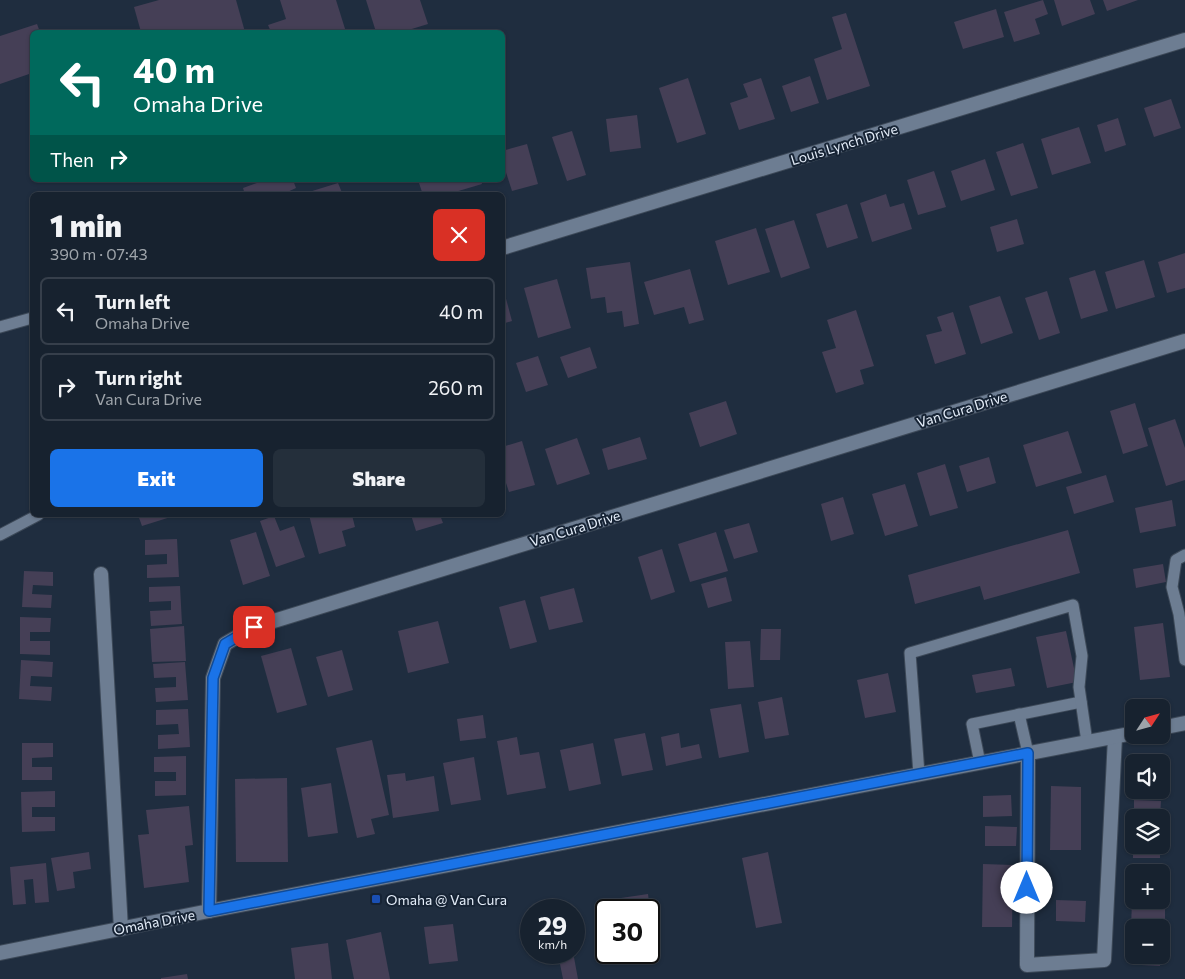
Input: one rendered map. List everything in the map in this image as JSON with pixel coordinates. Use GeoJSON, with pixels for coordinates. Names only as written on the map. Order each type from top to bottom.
{"type":"FeatureCollection","features":[{"type":"Feature","properties":{"kind":"street","name":"Louis Lynch Drive"},"geometry":{"type":"LineString","coordinates":[[505,247],[1185,40]]}},
{"type":"Feature","properties":{"kind":"street","name":"Van Cura Drive"},"geometry":{"type":"LineString","coordinates":[[209,911],[213,678],[225,644],[254,627],[1185,341]]}},
{"type":"Feature","properties":{"kind":"street"},"geometry":{"type":"LineString","coordinates":[[101,574],[121,929]]}},
{"type":"Feature","properties":{"kind":"street"},"geometry":{"type":"LineString","coordinates":[[1170,726],[1185,723]]}},
{"type":"Feature","properties":{"kind":"street","name":"Omaha Drive"},"geometry":{"type":"LineString","coordinates":[[0,953],[1125,734]]}},
{"type":"Feature","properties":{"kind":"street"},"geometry":{"type":"LineString","coordinates":[[1028,753],[1027,965],[1104,960],[1115,736]]}},
{"type":"Feature","properties":{"kind":"lane"},"geometry":{"type":"LineString","coordinates":[[0,327],[30,319]]}},
{"type":"Feature","properties":{"kind":"lane"},"geometry":{"type":"LineString","coordinates":[[0,535],[34,517]]}},
{"type":"Feature","properties":{"kind":"lane"},"geometry":{"type":"LineString","coordinates":[[1185,555],[1176,560],[1172,587],[1182,613],[1185,660]]}},
{"type":"Feature","properties":{"kind":"lane"},"geometry":{"type":"LineString","coordinates":[[919,774],[910,653],[1073,605],[1082,656],[1079,687],[1087,742]]}},
{"type":"Feature","properties":{"kind":"lane"},"geometry":{"type":"LineString","coordinates":[[980,763],[972,724],[1081,702]]}},
{"type":"Feature","properties":{"kind":"lane"},"geometry":{"type":"LineString","coordinates":[[1019,714],[1028,753]]}},
{"type":"Feature","properties":{"kind":"building"},"geometry":{"type":"Polygon","coordinates":[[[159,0],[236,0],[244,30],[140,30],[134,7],[159,0]]]}},
{"type":"Feature","properties":{"kind":"building"},"geometry":{"type":"Polygon","coordinates":[[[280,0],[336,0],[345,30],[270,30],[268,25],[286,19],[280,0]]]}},
{"type":"Feature","properties":{"kind":"building"},"geometry":{"type":"Polygon","coordinates":[[[366,0],[420,0],[428,24],[408,30],[375,30],[366,0]]]}},
{"type":"Feature","properties":{"kind":"building"},"geometry":{"type":"Polygon","coordinates":[[[1043,0],[1048,14],[1035,19],[1040,34],[1014,42],[1004,12],[1043,0]]]}},
{"type":"Feature","properties":{"kind":"building"},"geometry":{"type":"Polygon","coordinates":[[[1054,0],[1090,0],[1095,14],[1062,26],[1054,0]]]}},
{"type":"Feature","properties":{"kind":"building"},"geometry":{"type":"Polygon","coordinates":[[[1103,0],[1138,0],[1107,11],[1103,0]]]}},
{"type":"Feature","properties":{"kind":"building"},"geometry":{"type":"Polygon","coordinates":[[[996,9],[1004,37],[963,49],[954,22],[996,9]]]}},
{"type":"Feature","properties":{"kind":"building"},"geometry":{"type":"Polygon","coordinates":[[[846,13],[870,86],[827,100],[814,59],[842,49],[832,17],[846,13]]]}},
{"type":"Feature","properties":{"kind":"building"},"geometry":{"type":"Polygon","coordinates":[[[37,24],[39,30],[30,30],[30,74],[0,84],[0,36],[37,24]]]}},
{"type":"Feature","properties":{"kind":"building"},"geometry":{"type":"Polygon","coordinates":[[[810,76],[819,103],[791,112],[782,86],[810,76]]]}},
{"type":"Feature","properties":{"kind":"building"},"geometry":{"type":"Polygon","coordinates":[[[688,78],[706,134],[677,143],[659,88],[688,78]]]}},
{"type":"Feature","properties":{"kind":"building"},"geometry":{"type":"Polygon","coordinates":[[[761,78],[775,119],[739,130],[730,103],[748,97],[743,84],[761,78]]]}},
{"type":"Feature","properties":{"kind":"building"},"geometry":{"type":"Polygon","coordinates":[[[1171,99],[1181,128],[1154,137],[1144,108],[1171,99]]]}},
{"type":"Feature","properties":{"kind":"building"},"geometry":{"type":"Polygon","coordinates":[[[637,115],[641,148],[610,152],[606,119],[637,115]]]}},
{"type":"Feature","properties":{"kind":"building"},"geometry":{"type":"Polygon","coordinates":[[[1118,118],[1126,145],[1105,152],[1097,125],[1118,118]]]}},
{"type":"Feature","properties":{"kind":"building"},"geometry":{"type":"Polygon","coordinates":[[[1079,127],[1091,163],[1052,175],[1041,139],[1079,127]]]}},
{"type":"Feature","properties":{"kind":"building"},"geometry":{"type":"Polygon","coordinates":[[[572,131],[586,175],[567,181],[552,137],[572,131]]]}},
{"type":"Feature","properties":{"kind":"building"},"geometry":{"type":"Polygon","coordinates":[[[1023,143],[1038,188],[1011,196],[996,152],[1023,143]]]}},
{"type":"Feature","properties":{"kind":"building"},"geometry":{"type":"Polygon","coordinates":[[[527,144],[538,184],[512,191],[505,169],[505,150],[527,144]]]}},
{"type":"Feature","properties":{"kind":"building"},"geometry":{"type":"Polygon","coordinates":[[[985,159],[995,190],[961,201],[951,171],[985,159]]]}},
{"type":"Feature","properties":{"kind":"building"},"geometry":{"type":"Polygon","coordinates":[[[934,171],[946,207],[918,215],[907,180],[934,171]]]}},
{"type":"Feature","properties":{"kind":"building"},"geometry":{"type":"Polygon","coordinates":[[[260,182],[294,182],[296,188],[287,192],[244,192],[243,188],[260,182]]]}},
{"type":"Feature","properties":{"kind":"building"},"geometry":{"type":"Polygon","coordinates":[[[419,182],[482,182],[482,184],[455,192],[422,192],[419,182]]]}},
{"type":"Feature","properties":{"kind":"building"},"geometry":{"type":"Polygon","coordinates":[[[338,183],[342,192],[309,192],[338,183]]]}},
{"type":"Feature","properties":{"kind":"building"},"geometry":{"type":"Polygon","coordinates":[[[886,194],[890,207],[904,203],[912,229],[872,242],[860,203],[886,194]]]}},
{"type":"Feature","properties":{"kind":"building"},"geometry":{"type":"Polygon","coordinates":[[[847,204],[858,238],[827,248],[816,214],[847,204]]]}},
{"type":"Feature","properties":{"kind":"building"},"geometry":{"type":"Polygon","coordinates":[[[1017,219],[1024,244],[997,252],[990,227],[1017,219]]]}},
{"type":"Feature","properties":{"kind":"building"},"geometry":{"type":"Polygon","coordinates":[[[794,220],[810,268],[781,278],[765,229],[794,220]]]}},
{"type":"Feature","properties":{"kind":"building"},"geometry":{"type":"Polygon","coordinates":[[[756,228],[770,272],[728,285],[715,241],[756,228]]]}},
{"type":"Feature","properties":{"kind":"building"},"geometry":{"type":"Polygon","coordinates":[[[1185,253],[1185,288],[1167,293],[1158,262],[1185,253]]]}},
{"type":"Feature","properties":{"kind":"building"},"geometry":{"type":"Polygon","coordinates":[[[1144,260],[1155,297],[1116,309],[1105,272],[1144,260]]]}},
{"type":"Feature","properties":{"kind":"building"},"geometry":{"type":"Polygon","coordinates":[[[630,262],[639,324],[624,327],[622,311],[607,313],[605,297],[591,299],[586,268],[630,262]]]}},
{"type":"Feature","properties":{"kind":"building"},"geometry":{"type":"Polygon","coordinates":[[[690,269],[704,320],[689,324],[684,307],[654,315],[644,282],[690,269]]]}},
{"type":"Feature","properties":{"kind":"building"},"geometry":{"type":"Polygon","coordinates":[[[1095,270],[1108,311],[1081,319],[1069,278],[1095,270]]]}},
{"type":"Feature","properties":{"kind":"building"},"geometry":{"type":"Polygon","coordinates":[[[557,279],[571,328],[538,338],[524,288],[557,279]]]}},
{"type":"Feature","properties":{"kind":"building"},"geometry":{"type":"Polygon","coordinates":[[[1047,291],[1060,333],[1039,340],[1025,298],[1047,291]]]}},
{"type":"Feature","properties":{"kind":"building"},"geometry":{"type":"Polygon","coordinates":[[[505,295],[512,321],[505,323],[505,295]]]}},
{"type":"Feature","properties":{"kind":"building"},"geometry":{"type":"Polygon","coordinates":[[[1000,296],[1013,333],[981,344],[969,306],[1000,296]]]}},
{"type":"Feature","properties":{"kind":"building"},"geometry":{"type":"Polygon","coordinates":[[[856,310],[874,366],[860,370],[864,384],[836,393],[822,352],[836,348],[827,320],[856,310]]]}},
{"type":"Feature","properties":{"kind":"building"},"geometry":{"type":"Polygon","coordinates":[[[953,312],[966,354],[935,364],[926,335],[942,331],[937,317],[953,312]]]}},
{"type":"Feature","properties":{"kind":"building"},"geometry":{"type":"Polygon","coordinates":[[[590,347],[597,368],[568,378],[560,357],[590,347]]]}},
{"type":"Feature","properties":{"kind":"building"},"geometry":{"type":"Polygon","coordinates":[[[538,356],[548,385],[526,392],[516,363],[538,356]]]}},
{"type":"Feature","properties":{"kind":"building"},"geometry":{"type":"Polygon","coordinates":[[[726,401],[737,434],[700,447],[689,413],[726,401]]]}},
{"type":"Feature","properties":{"kind":"building"},"geometry":{"type":"Polygon","coordinates":[[[1135,403],[1148,446],[1123,454],[1110,411],[1135,403]]]}},
{"type":"Feature","properties":{"kind":"building"},"geometry":{"type":"Polygon","coordinates":[[[1175,419],[1185,448],[1185,480],[1166,486],[1148,428],[1175,419]]]}},
{"type":"Feature","properties":{"kind":"building"},"geometry":{"type":"Polygon","coordinates":[[[1068,431],[1082,473],[1036,487],[1023,445],[1068,431]]]}},
{"type":"Feature","properties":{"kind":"building"},"geometry":{"type":"Polygon","coordinates":[[[640,437],[647,459],[608,470],[602,449],[640,437]]]}},
{"type":"Feature","properties":{"kind":"building"},"geometry":{"type":"Polygon","coordinates":[[[577,438],[590,474],[557,485],[545,449],[577,438]]]}},
{"type":"Feature","properties":{"kind":"building"},"geometry":{"type":"Polygon","coordinates":[[[522,441],[535,485],[509,492],[505,480],[505,446],[522,441]]]}},
{"type":"Feature","properties":{"kind":"building"},"geometry":{"type":"Polygon","coordinates":[[[989,457],[996,483],[967,492],[959,466],[989,457]]]}},
{"type":"Feature","properties":{"kind":"building"},"geometry":{"type":"Polygon","coordinates":[[[945,464],[958,508],[930,516],[917,473],[945,464]]]}},
{"type":"Feature","properties":{"kind":"building"},"geometry":{"type":"Polygon","coordinates":[[[1106,475],[1114,502],[1074,514],[1066,487],[1106,475]]]}},
{"type":"Feature","properties":{"kind":"building"},"geometry":{"type":"Polygon","coordinates":[[[905,484],[918,526],[885,536],[872,494],[905,484]]]}},
{"type":"Feature","properties":{"kind":"building"},"geometry":{"type":"Polygon","coordinates":[[[843,497],[854,534],[831,541],[821,504],[843,497]]]}},
{"type":"Feature","properties":{"kind":"building"},"geometry":{"type":"Polygon","coordinates":[[[1172,500],[1176,526],[1140,533],[1135,508],[1172,500]]]}},
{"type":"Feature","properties":{"kind":"building"},"geometry":{"type":"Polygon","coordinates":[[[139,517],[171,517],[142,526],[139,517]]]}},
{"type":"Feature","properties":{"kind":"building"},"geometry":{"type":"Polygon","coordinates":[[[274,517],[280,531],[294,526],[305,557],[276,567],[260,521],[274,517]]]}},
{"type":"Feature","properties":{"kind":"building"},"geometry":{"type":"Polygon","coordinates":[[[310,517],[352,517],[355,527],[342,531],[346,546],[319,554],[310,517]]]}},
{"type":"Feature","properties":{"kind":"building"},"geometry":{"type":"Polygon","coordinates":[[[412,517],[441,517],[443,523],[416,531],[412,517]]]}},
{"type":"Feature","properties":{"kind":"building"},"geometry":{"type":"Polygon","coordinates":[[[749,523],[758,552],[734,559],[724,530],[749,523]]]}},
{"type":"Feature","properties":{"kind":"building"},"geometry":{"type":"Polygon","coordinates":[[[1068,530],[1080,573],[984,600],[980,586],[915,604],[908,575],[1068,530]]]}},
{"type":"Feature","properties":{"kind":"building"},"geometry":{"type":"Polygon","coordinates":[[[256,532],[270,576],[243,585],[230,540],[256,532]]]}},
{"type":"Feature","properties":{"kind":"building"},"geometry":{"type":"Polygon","coordinates":[[[716,532],[728,571],[690,582],[678,544],[716,532]]]}},
{"type":"Feature","properties":{"kind":"building"},"geometry":{"type":"Polygon","coordinates":[[[177,539],[179,577],[147,578],[147,565],[167,564],[167,554],[145,555],[145,540],[177,539]]]}},
{"type":"Feature","properties":{"kind":"building"},"geometry":{"type":"Polygon","coordinates":[[[662,549],[675,592],[651,600],[638,557],[662,549]]]}},
{"type":"Feature","properties":{"kind":"building"},"geometry":{"type":"Polygon","coordinates":[[[1163,564],[1166,582],[1136,588],[1133,569],[1163,564]]]}},
{"type":"Feature","properties":{"kind":"building"},"geometry":{"type":"Polygon","coordinates":[[[24,571],[53,572],[53,586],[33,585],[32,594],[52,595],[51,608],[22,607],[24,571]]]}},
{"type":"Feature","properties":{"kind":"building"},"geometry":{"type":"Polygon","coordinates":[[[726,577],[732,601],[708,608],[701,584],[726,577]]]}},
{"type":"Feature","properties":{"kind":"building"},"geometry":{"type":"Polygon","coordinates":[[[180,586],[182,624],[151,626],[150,611],[171,610],[171,601],[149,602],[149,587],[180,586]]]}},
{"type":"Feature","properties":{"kind":"building"},"geometry":{"type":"Polygon","coordinates":[[[574,588],[583,622],[549,630],[540,597],[574,588]]]}},
{"type":"Feature","properties":{"kind":"building"},"geometry":{"type":"Polygon","coordinates":[[[525,600],[537,642],[510,649],[499,607],[525,600]]]}},
{"type":"Feature","properties":{"kind":"building"},"geometry":{"type":"Polygon","coordinates":[[[20,617],[51,618],[50,632],[30,632],[30,641],[50,641],[50,655],[20,654],[20,617]]]}},
{"type":"Feature","properties":{"kind":"building"},"geometry":{"type":"Polygon","coordinates":[[[438,621],[449,663],[408,673],[398,631],[438,621]]]}},
{"type":"Feature","properties":{"kind":"building"},"geometry":{"type":"Polygon","coordinates":[[[1163,623],[1170,677],[1140,680],[1134,627],[1163,623]]]}},
{"type":"Feature","properties":{"kind":"building"},"geometry":{"type":"Polygon","coordinates":[[[184,626],[186,661],[152,662],[150,629],[184,626]]]}},
{"type":"Feature","properties":{"kind":"building"},"geometry":{"type":"Polygon","coordinates":[[[761,629],[781,629],[780,660],[760,660],[761,629]]]}},
{"type":"Feature","properties":{"kind":"building"},"geometry":{"type":"Polygon","coordinates":[[[1066,631],[1077,682],[1047,688],[1036,637],[1066,631]]]}},
{"type":"Feature","properties":{"kind":"building"},"geometry":{"type":"Polygon","coordinates":[[[750,641],[754,687],[728,689],[725,642],[750,641]]]}},
{"type":"Feature","properties":{"kind":"building"},"geometry":{"type":"Polygon","coordinates":[[[291,648],[307,705],[277,713],[261,656],[291,648]]]}},
{"type":"Feature","properties":{"kind":"building"},"geometry":{"type":"Polygon","coordinates":[[[342,650],[353,690],[328,697],[316,657],[342,650]]]}},
{"type":"Feature","properties":{"kind":"building"},"geometry":{"type":"Polygon","coordinates":[[[21,660],[53,662],[52,677],[31,676],[30,686],[52,687],[51,701],[19,699],[21,660]]]}},
{"type":"Feature","properties":{"kind":"building"},"geometry":{"type":"Polygon","coordinates":[[[185,662],[188,700],[156,702],[155,688],[176,687],[176,677],[154,678],[153,664],[185,662]]]}},
{"type":"Feature","properties":{"kind":"building"},"geometry":{"type":"Polygon","coordinates":[[[1011,668],[1015,686],[976,693],[972,675],[1011,668]]]}},
{"type":"Feature","properties":{"kind":"building"},"geometry":{"type":"Polygon","coordinates":[[[888,673],[896,712],[865,718],[857,680],[888,673]]]}},
{"type":"Feature","properties":{"kind":"building"},"geometry":{"type":"Polygon","coordinates":[[[782,697],[789,735],[765,739],[758,702],[782,697]]]}},
{"type":"Feature","properties":{"kind":"building"},"geometry":{"type":"Polygon","coordinates":[[[741,704],[749,752],[719,758],[710,709],[741,704]]]}},
{"type":"Feature","properties":{"kind":"building"},"geometry":{"type":"Polygon","coordinates":[[[188,709],[190,747],[158,749],[158,735],[179,734],[178,724],[156,725],[156,710],[188,709]]]}},
{"type":"Feature","properties":{"kind":"building"},"geometry":{"type":"Polygon","coordinates":[[[483,715],[486,738],[460,741],[457,719],[483,715]]]}},
{"type":"Feature","properties":{"kind":"building"},"geometry":{"type":"Polygon","coordinates":[[[645,733],[653,770],[622,776],[614,739],[645,733]]]}},
{"type":"Feature","properties":{"kind":"building"},"geometry":{"type":"Polygon","coordinates":[[[679,733],[681,748],[699,744],[702,758],[666,766],[661,737],[679,733]]]}},
{"type":"Feature","properties":{"kind":"building"},"geometry":{"type":"Polygon","coordinates":[[[517,737],[520,755],[539,752],[546,788],[507,795],[497,741],[517,737]]]}},
{"type":"Feature","properties":{"kind":"building"},"geometry":{"type":"Polygon","coordinates":[[[372,740],[389,815],[371,819],[375,834],[357,838],[336,748],[372,740]]]}},
{"type":"Feature","properties":{"kind":"building"},"geometry":{"type":"Polygon","coordinates":[[[22,743],[53,743],[53,757],[32,758],[32,767],[52,767],[52,780],[22,780],[22,743]]]}},
{"type":"Feature","properties":{"kind":"building"},"geometry":{"type":"Polygon","coordinates":[[[593,743],[601,784],[569,791],[560,750],[593,743]]]}},
{"type":"Feature","properties":{"kind":"building"},"geometry":{"type":"Polygon","coordinates":[[[186,756],[186,795],[155,796],[155,781],[176,781],[176,772],[154,772],[154,757],[186,756]]]}},
{"type":"Feature","properties":{"kind":"building"},"geometry":{"type":"Polygon","coordinates":[[[474,757],[481,800],[451,805],[443,763],[474,757]]]}},
{"type":"Feature","properties":{"kind":"building"},"geometry":{"type":"Polygon","coordinates":[[[405,773],[406,781],[434,776],[439,811],[393,818],[387,775],[405,773]]]}},
{"type":"Feature","properties":{"kind":"building"},"geometry":{"type":"Polygon","coordinates":[[[287,778],[288,862],[236,862],[235,779],[287,778]]]}},
{"type":"Feature","properties":{"kind":"building"},"geometry":{"type":"Polygon","coordinates":[[[331,783],[338,833],[308,837],[301,788],[331,783]]]}},
{"type":"Feature","properties":{"kind":"building"},"geometry":{"type":"Polygon","coordinates":[[[1051,786],[1081,787],[1081,850],[1050,850],[1051,786]]]}},
{"type":"Feature","properties":{"kind":"building"},"geometry":{"type":"Polygon","coordinates":[[[55,791],[55,807],[32,807],[32,817],[55,817],[55,831],[22,832],[21,792],[55,791]]]}},
{"type":"Feature","properties":{"kind":"building"},"geometry":{"type":"Polygon","coordinates":[[[1011,795],[1012,816],[983,817],[983,796],[1011,795]]]}},
{"type":"Feature","properties":{"kind":"building"},"geometry":{"type":"Polygon","coordinates":[[[1134,800],[1161,801],[1161,809],[1134,809],[1134,800]]]}},
{"type":"Feature","properties":{"kind":"building"},"geometry":{"type":"Polygon","coordinates":[[[189,806],[193,845],[185,846],[189,882],[144,888],[138,835],[149,834],[146,810],[189,806]]]}},
{"type":"Feature","properties":{"kind":"building"},"geometry":{"type":"Polygon","coordinates":[[[985,826],[1017,827],[1016,846],[985,846],[985,826]]]}},
{"type":"Feature","properties":{"kind":"building"},"geometry":{"type":"Polygon","coordinates":[[[89,852],[91,869],[73,872],[75,888],[57,891],[51,858],[89,852]]]}},
{"type":"Feature","properties":{"kind":"building"},"geometry":{"type":"Polygon","coordinates":[[[768,852],[782,923],[756,928],[742,858],[768,852]]]}},
{"type":"Feature","properties":{"kind":"building"},"geometry":{"type":"Polygon","coordinates":[[[1133,854],[1160,854],[1160,858],[1133,858],[1133,854]]]}},
{"type":"Feature","properties":{"kind":"building"},"geometry":{"type":"Polygon","coordinates":[[[46,863],[49,902],[35,903],[33,879],[24,880],[26,904],[13,905],[10,867],[46,863]]]}},
{"type":"Feature","properties":{"kind":"building"},"geometry":{"type":"Polygon","coordinates":[[[983,864],[1013,865],[1012,927],[982,927],[983,864]]]}},
{"type":"Feature","properties":{"kind":"building"},"geometry":{"type":"Polygon","coordinates":[[[648,894],[649,899],[621,899],[648,894]]]}},
{"type":"Feature","properties":{"kind":"building"},"geometry":{"type":"Polygon","coordinates":[[[1056,900],[1086,901],[1085,922],[1056,921],[1056,900]]]}},
{"type":"Feature","properties":{"kind":"building"},"geometry":{"type":"Polygon","coordinates":[[[1132,909],[1165,909],[1165,919],[1131,919],[1132,909]]]}},
{"type":"Feature","properties":{"kind":"building"},"geometry":{"type":"Polygon","coordinates":[[[453,924],[458,961],[429,964],[424,927],[453,924]]]}},
{"type":"Feature","properties":{"kind":"building"},"geometry":{"type":"Polygon","coordinates":[[[381,932],[390,979],[354,979],[346,940],[381,932]]]}},
{"type":"Feature","properties":{"kind":"building"},"geometry":{"type":"Polygon","coordinates":[[[328,943],[332,979],[295,979],[291,948],[328,943]]]}},
{"type":"Feature","properties":{"kind":"building"},"geometry":{"type":"Polygon","coordinates":[[[560,964],[575,964],[578,979],[563,979],[560,964]]]}},
{"type":"Feature","properties":{"kind":"building"},"geometry":{"type":"Polygon","coordinates":[[[1141,964],[1160,964],[1160,966],[1141,964]]]}},
{"type":"Feature","properties":{"kind":"building"},"geometry":{"type":"Polygon","coordinates":[[[187,974],[188,979],[161,979],[161,978],[187,974]]]}},
{"type":"Feature","properties":{"kind":"place","name":"Omaha @ Van Cura"},"geometry":{"type":"Point","coordinates":[376,899]}},
{"type":"Feature","properties":{"kind":"route"},"geometry":{"type":"LineString","coordinates":[[254,627],[225,644],[213,678],[209,911],[1028,753],[1027,888]]}}]}
